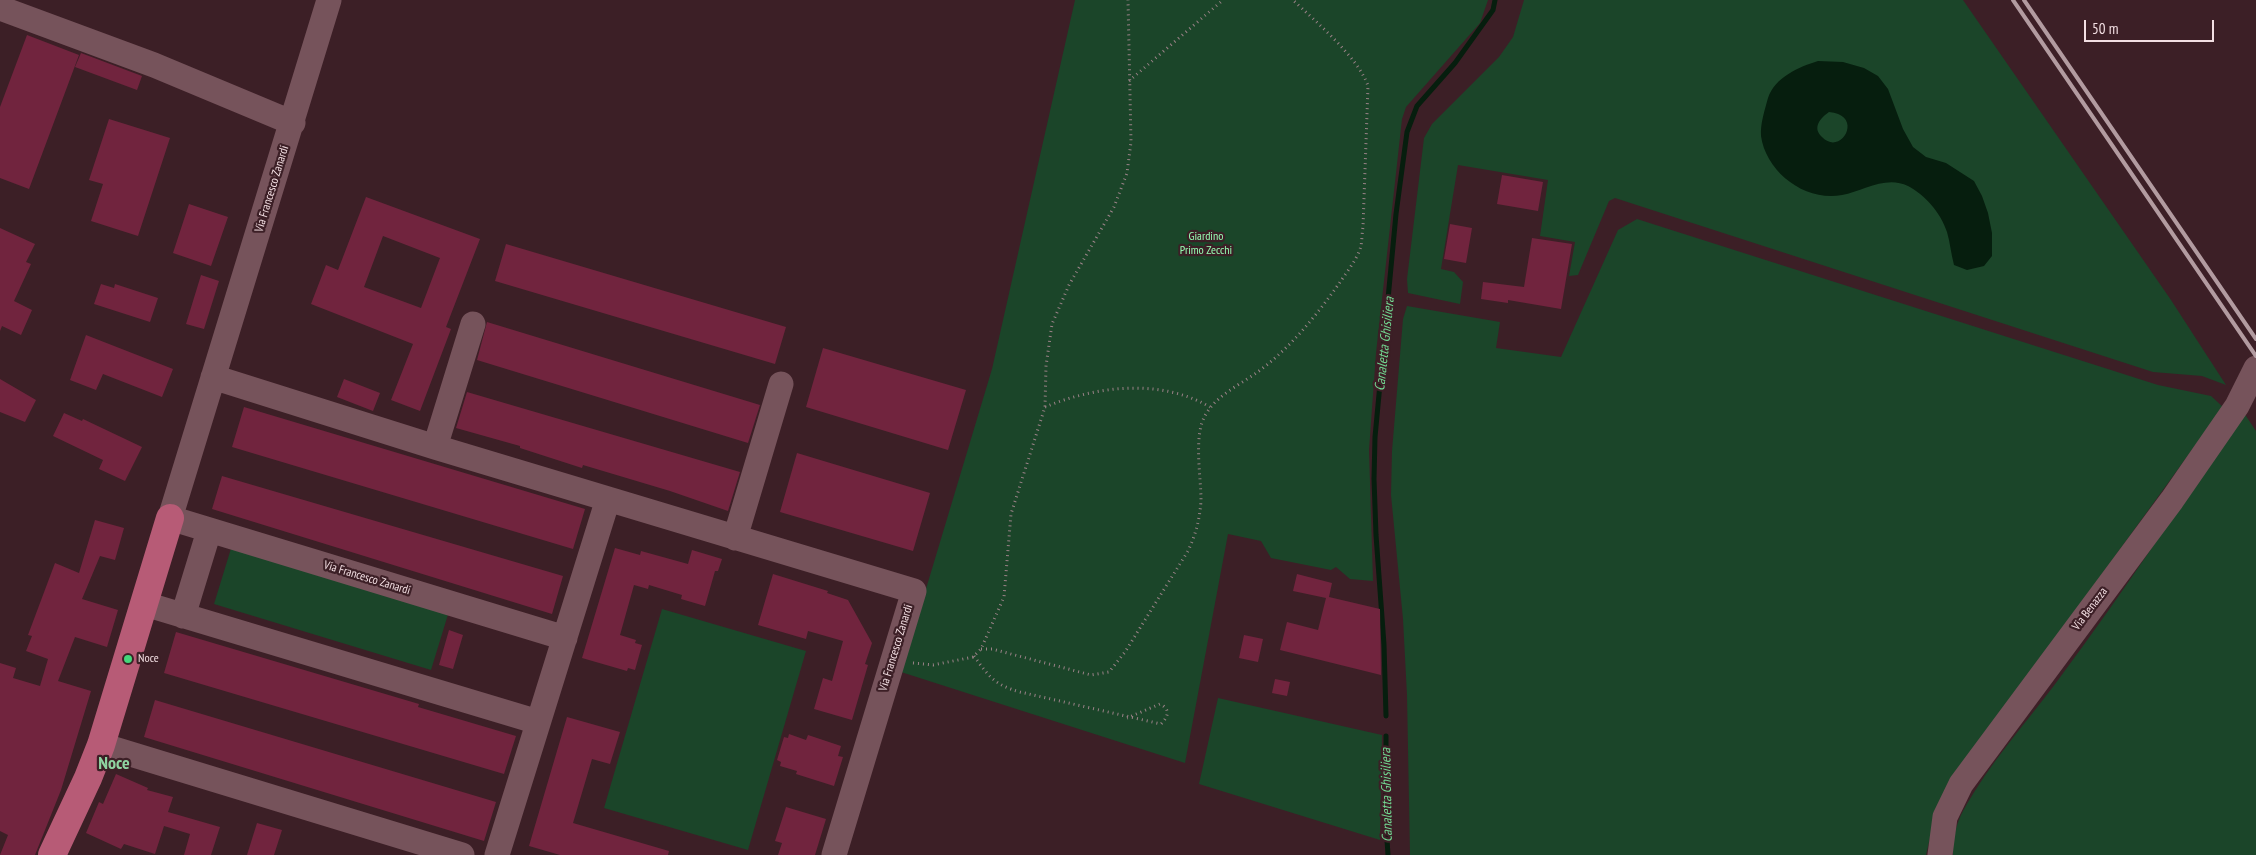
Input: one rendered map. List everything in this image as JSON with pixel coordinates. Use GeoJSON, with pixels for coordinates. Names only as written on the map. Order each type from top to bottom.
{"type":"FeatureCollection","features":[{"type":"Feature","properties":{"kind":"main road","name":"Via Francesco Zanardi"},"geometry":{"type":"LineString","coordinates":[[52,855],[88,778],[100,745],[170,518]]}},
{"type":"Feature","properties":{"kind":"street","name":"Via Francesco Zanardi"},"geometry":{"type":"LineString","coordinates":[[330,0],[170,518],[565,638]]}},
{"type":"Feature","properties":{"kind":"street"},"geometry":{"type":"LineString","coordinates":[[0,8],[154,65],[293,122]]}},
{"type":"Feature","properties":{"kind":"street"},"geometry":{"type":"LineString","coordinates":[[435,447],[472,324]]}},
{"type":"Feature","properties":{"kind":"street","name":"Via Benazza"},"geometry":{"type":"LineString","coordinates":[[1940,855],[1945,817],[1961,784],[2172,500],[2237,406],[2256,368]]}},
{"type":"Feature","properties":{"kind":"street","name":"Via Francesco Zanardi"},"geometry":{"type":"LineString","coordinates":[[213,377],[435,447],[914,591],[834,855]]}},
{"type":"Feature","properties":{"kind":"street"},"geometry":{"type":"LineString","coordinates":[[735,538],[781,384]]}},
{"type":"Feature","properties":{"kind":"street"},"geometry":{"type":"LineString","coordinates":[[497,855],[608,499]]}},
{"type":"Feature","properties":{"kind":"street"},"geometry":{"type":"LineString","coordinates":[[183,616],[209,531]]}},
{"type":"Feature","properties":{"kind":"street"},"geometry":{"type":"LineString","coordinates":[[145,604],[538,722]]}},
{"type":"Feature","properties":{"kind":"street"},"geometry":{"type":"LineString","coordinates":[[100,745],[462,855]]}},
{"type":"Feature","properties":{"kind":"path"},"geometry":{"type":"LineString","coordinates":[[894,657],[923,666],[958,662],[974,656],[981,649],[1004,597],[1011,514],[1044,407],[1046,366],[1052,324],[1065,293],[1114,207],[1127,173],[1131,142],[1128,0]]}},
{"type":"Feature","properties":{"kind":"path"},"geometry":{"type":"LineString","coordinates":[[1129,81],[1222,0]]}},
{"type":"Feature","properties":{"kind":"path"},"geometry":{"type":"LineString","coordinates":[[981,649],[992,649],[1091,675],[1109,672],[1125,652],[1196,535],[1201,502],[1200,429],[1204,417],[1210,407],[1282,353],[1299,336],[1349,269],[1361,246],[1368,86],[1360,69],[1293,0]]}},
{"type":"Feature","properties":{"kind":"path"},"geometry":{"type":"LineString","coordinates":[[1044,407],[1087,393],[1114,389],[1178,392],[1210,407]]}},
{"type":"Feature","properties":{"kind":"path"},"geometry":{"type":"LineString","coordinates":[[974,656],[994,682],[1004,688],[1127,718],[1161,724],[1166,719],[1168,711],[1166,707],[1160,704],[1127,718]]}},
{"type":"Feature","properties":{"kind":"green space","name":"Giardino Primo Zecchi"},"geometry":{"type":"Polygon","coordinates":[[[1075,0],[1488,0],[1480,23],[1406,107],[1402,119],[1376,353],[1369,450],[1373,581],[1350,579],[1336,567],[1331,570],[1271,558],[1261,541],[1228,534],[1185,763],[901,672],[992,369],[1075,0]]]}},
{"type":"Feature","properties":{"kind":"green space"},"geometry":{"type":"Polygon","coordinates":[[[1524,0],[1963,0],[2171,300],[2226,385],[2202,376],[2153,372],[1615,198],[1609,201],[1578,275],[1569,276],[1575,242],[1540,236],[1548,180],[1458,165],[1441,269],[1454,272],[1463,282],[1460,304],[1408,293],[1407,279],[1424,138],[1432,124],[1499,57],[1513,37],[1524,0]]]}},
{"type":"Feature","properties":{"kind":"green space"},"geometry":{"type":"Polygon","coordinates":[[[1637,219],[2158,385],[2211,396],[2223,407],[1960,770],[1937,808],[1926,855],[1410,855],[1407,695],[1403,619],[1391,495],[1392,451],[1403,319],[1407,306],[1500,322],[1496,348],[1561,357],[1618,230],[1637,219]]]}},
{"type":"Feature","properties":{"kind":"green space"},"geometry":{"type":"Polygon","coordinates":[[[2242,410],[2256,431],[2256,855],[1953,855],[1956,827],[1963,811],[1985,776],[2108,611],[2177,511],[2242,410]]]}},
{"type":"Feature","properties":{"kind":"green space"},"geometry":{"type":"Polygon","coordinates":[[[233,542],[450,608],[431,670],[214,604],[233,542]]]}},
{"type":"Feature","properties":{"kind":"green space"},"geometry":{"type":"Polygon","coordinates":[[[662,609],[806,651],[748,850],[604,808],[662,609]]]}},
{"type":"Feature","properties":{"kind":"green space"},"geometry":{"type":"Polygon","coordinates":[[[1218,698],[1382,735],[1380,840],[1199,784],[1218,698]]]}},
{"type":"Feature","properties":{"kind":"shaded area"},"geometry":{"type":"Polygon","coordinates":[[[1818,61],[1843,62],[1864,68],[1878,76],[1888,89],[1903,129],[1913,147],[1926,157],[1946,163],[1974,181],[1988,213],[1992,233],[1992,256],[1984,266],[1967,270],[1954,265],[1947,232],[1937,211],[1908,186],[1900,183],[1883,183],[1842,195],[1828,196],[1814,194],[1801,189],[1779,172],[1764,149],[1761,136],[1762,122],[1768,98],[1776,84],[1788,74],[1818,61]],[[1829,112],[1818,123],[1819,134],[1829,142],[1836,142],[1842,139],[1846,133],[1848,127],[1846,120],[1840,115],[1829,112]]]}},
{"type":"Feature","properties":{"kind":"building"},"geometry":{"type":"Polygon","coordinates":[[[27,35],[79,55],[29,189],[0,178],[0,107],[27,35]]]}},
{"type":"Feature","properties":{"kind":"building"},"geometry":{"type":"Polygon","coordinates":[[[81,53],[142,76],[137,90],[75,67],[81,53]]]}},
{"type":"Feature","properties":{"kind":"building"},"geometry":{"type":"Polygon","coordinates":[[[109,119],[170,138],[138,236],[91,221],[103,184],[89,180],[109,119]]]}},
{"type":"Feature","properties":{"kind":"building"},"geometry":{"type":"Polygon","coordinates":[[[1502,175],[1543,182],[1538,211],[1497,204],[1502,175]]]}},
{"type":"Feature","properties":{"kind":"building"},"geometry":{"type":"Polygon","coordinates":[[[366,197],[480,239],[446,327],[451,329],[420,411],[391,400],[413,344],[311,304],[326,265],[338,270],[366,197]],[[383,236],[364,287],[421,308],[440,258],[383,236]]]}},
{"type":"Feature","properties":{"kind":"building"},"geometry":{"type":"Polygon","coordinates":[[[189,204],[228,217],[211,266],[173,253],[189,204]]]}},
{"type":"Feature","properties":{"kind":"building"},"geometry":{"type":"Polygon","coordinates":[[[1450,224],[1472,228],[1466,263],[1444,259],[1450,224]]]}},
{"type":"Feature","properties":{"kind":"building"},"geometry":{"type":"Polygon","coordinates":[[[0,228],[35,244],[26,262],[31,264],[14,301],[32,310],[21,335],[2,326],[0,331],[0,228]]]}},
{"type":"Feature","properties":{"kind":"building"},"geometry":{"type":"Polygon","coordinates":[[[1532,238],[1572,244],[1561,309],[1508,300],[1508,303],[1481,299],[1483,282],[1524,287],[1532,238]]]}},
{"type":"Feature","properties":{"kind":"building"},"geometry":{"type":"Polygon","coordinates":[[[506,244],[786,327],[775,364],[495,281],[506,244]]]}},
{"type":"Feature","properties":{"kind":"building"},"geometry":{"type":"Polygon","coordinates":[[[201,275],[219,281],[204,329],[186,324],[201,275]]]}},
{"type":"Feature","properties":{"kind":"building"},"geometry":{"type":"Polygon","coordinates":[[[101,284],[114,288],[115,284],[158,298],[150,322],[94,304],[101,284]]]}},
{"type":"Feature","properties":{"kind":"building"},"geometry":{"type":"Polygon","coordinates":[[[487,322],[760,405],[748,443],[477,360],[487,322]]]}},
{"type":"Feature","properties":{"kind":"building"},"geometry":{"type":"Polygon","coordinates":[[[86,335],[173,369],[162,397],[103,374],[96,390],[70,380],[86,335]]]}},
{"type":"Feature","properties":{"kind":"building"},"geometry":{"type":"Polygon","coordinates":[[[823,348],[966,390],[948,450],[806,407],[823,348]]]}},
{"type":"Feature","properties":{"kind":"building"},"geometry":{"type":"Polygon","coordinates":[[[0,379],[36,400],[25,422],[0,412],[0,379]]]}},
{"type":"Feature","properties":{"kind":"building"},"geometry":{"type":"Polygon","coordinates":[[[344,379],[380,393],[373,411],[337,397],[344,379]]]}},
{"type":"Feature","properties":{"kind":"building"},"geometry":{"type":"Polygon","coordinates":[[[467,392],[740,472],[728,511],[670,491],[583,465],[582,468],[520,448],[520,446],[456,428],[467,392]]]}},
{"type":"Feature","properties":{"kind":"building"},"geometry":{"type":"Polygon","coordinates":[[[244,407],[585,509],[573,549],[232,447],[244,407]]]}},
{"type":"Feature","properties":{"kind":"building"},"geometry":{"type":"Polygon","coordinates":[[[64,413],[82,421],[83,419],[142,447],[125,481],[99,469],[103,460],[53,436],[64,413]]]}},
{"type":"Feature","properties":{"kind":"building"},"geometry":{"type":"Polygon","coordinates":[[[797,453],[930,493],[913,551],[780,512],[797,453]]]}},
{"type":"Feature","properties":{"kind":"building"},"geometry":{"type":"Polygon","coordinates":[[[222,476],[563,576],[552,614],[212,509],[222,476]]]}},
{"type":"Feature","properties":{"kind":"building"},"geometry":{"type":"Polygon","coordinates":[[[95,520],[124,528],[115,560],[100,556],[82,599],[118,610],[107,647],[75,637],[58,681],[91,691],[61,790],[35,855],[0,855],[8,835],[0,831],[0,663],[16,668],[13,678],[40,686],[48,659],[26,651],[32,636],[28,635],[55,563],[79,573],[95,520]]]}},
{"type":"Feature","properties":{"kind":"building"},"geometry":{"type":"Polygon","coordinates":[[[615,548],[640,555],[641,551],[688,564],[692,550],[722,559],[718,571],[715,571],[705,606],[681,599],[682,595],[649,585],[648,589],[634,585],[620,635],[636,640],[635,643],[642,645],[635,670],[628,668],[627,671],[582,658],[615,548]]]}},
{"type":"Feature","properties":{"kind":"building"},"geometry":{"type":"Polygon","coordinates":[[[773,574],[828,591],[827,593],[848,600],[872,643],[865,664],[868,665],[852,720],[814,709],[823,678],[832,681],[843,641],[808,631],[806,639],[758,625],[773,574]]]}},
{"type":"Feature","properties":{"kind":"building"},"geometry":{"type":"Polygon","coordinates":[[[1297,574],[1332,583],[1329,597],[1380,609],[1381,675],[1280,650],[1287,622],[1318,630],[1326,598],[1293,591],[1297,574]]]}},
{"type":"Feature","properties":{"kind":"building"},"geometry":{"type":"Polygon","coordinates":[[[449,630],[463,635],[453,669],[439,665],[449,630]]]}},
{"type":"Feature","properties":{"kind":"building"},"geometry":{"type":"Polygon","coordinates":[[[176,632],[419,704],[418,707],[516,736],[504,774],[164,673],[176,632]]]}},
{"type":"Feature","properties":{"kind":"building"},"geometry":{"type":"Polygon","coordinates":[[[1244,635],[1263,639],[1258,662],[1239,658],[1244,635]]]}},
{"type":"Feature","properties":{"kind":"building"},"geometry":{"type":"Polygon","coordinates":[[[1275,679],[1290,682],[1287,696],[1272,693],[1275,679]]]}},
{"type":"Feature","properties":{"kind":"building"},"geometry":{"type":"Polygon","coordinates":[[[155,700],[496,802],[484,841],[144,737],[155,700]]]}},
{"type":"Feature","properties":{"kind":"building"},"geometry":{"type":"Polygon","coordinates":[[[567,717],[620,732],[610,764],[592,759],[573,823],[669,851],[668,855],[560,855],[529,846],[567,717]]]}},
{"type":"Feature","properties":{"kind":"building"},"geometry":{"type":"Polygon","coordinates":[[[789,734],[806,740],[808,735],[841,746],[838,756],[843,757],[834,786],[796,774],[797,771],[780,766],[781,762],[777,760],[784,737],[788,738],[789,734]]]}},
{"type":"Feature","properties":{"kind":"building"},"geometry":{"type":"Polygon","coordinates":[[[116,774],[148,788],[147,790],[173,797],[168,812],[220,827],[211,855],[184,855],[190,834],[164,826],[155,854],[124,844],[121,849],[86,833],[99,802],[103,804],[116,774]]]}},
{"type":"Feature","properties":{"kind":"building"},"geometry":{"type":"Polygon","coordinates":[[[786,807],[826,819],[815,855],[778,855],[782,843],[775,841],[786,807]]]}},
{"type":"Feature","properties":{"kind":"building"},"geometry":{"type":"Polygon","coordinates":[[[257,823],[282,830],[274,855],[247,855],[257,823]]]}},
{"type":"Feature","properties":{"kind":"waterway","name":"Canaletta Ghisiliera"},"geometry":{"type":"LineString","coordinates":[[1386,716],[1384,645],[1376,535],[1375,437],[1396,214],[1407,132],[1417,106],[1455,63],[1493,10],[1495,0]]}},
{"type":"Feature","properties":{"kind":"waterway","name":"Canaletta Ghisiliera"},"geometry":{"type":"LineString","coordinates":[[1386,736],[1388,855]]}},
{"type":"Feature","properties":{"kind":"railway"},"geometry":{"type":"LineString","coordinates":[[2013,0],[2256,356]]}},
{"type":"Feature","properties":{"kind":"railway"},"geometry":{"type":"LineString","coordinates":[[2024,0],[2256,339]]}},
{"type":"Feature","properties":{"kind":"place","name":"Noce"},"geometry":{"type":"Point","coordinates":[128,659]}},
{"type":"Feature","properties":{"kind":"district","name":"Noce"},"geometry":{"type":"Point","coordinates":[114,764]}}]}
